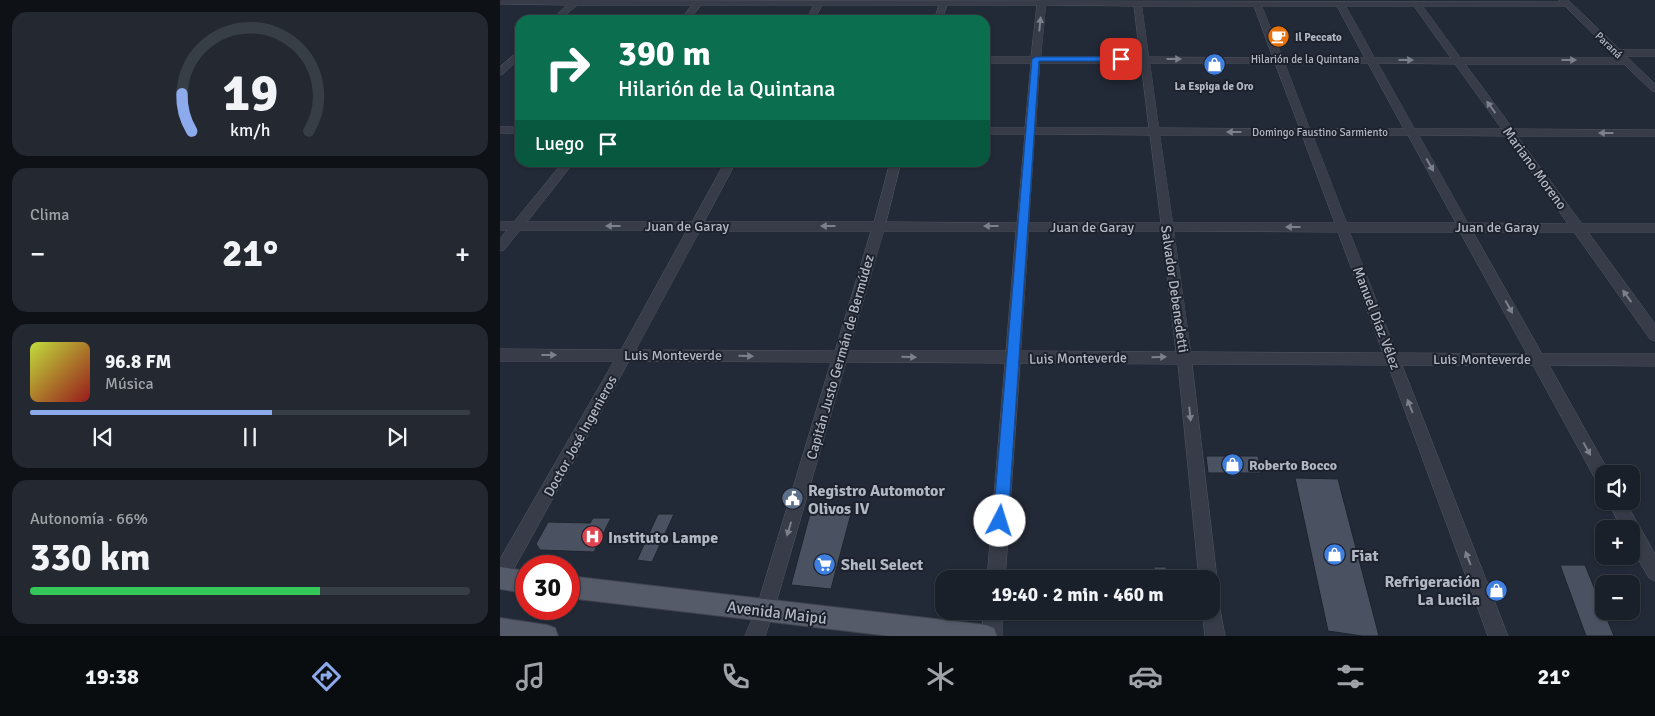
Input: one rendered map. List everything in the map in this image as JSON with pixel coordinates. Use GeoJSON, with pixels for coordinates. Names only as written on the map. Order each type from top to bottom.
{"type":"FeatureCollection","features":[{"type":"Feature","properties":{"kind":"main road"},"geometry":{"type":"LineString","coordinates":[[500,578],[515,580]]}},
{"type":"Feature","properties":{"kind":"main road","name":"Avenida Maipú"},"geometry":{"type":"LineString","coordinates":[[580,589],[986,636]]}},
{"type":"Feature","properties":{"kind":"main road"},"geometry":{"type":"LineString","coordinates":[[500,629],[547,636]]}},
{"type":"Feature","properties":{"kind":"street"},"geometry":{"type":"LineString","coordinates":[[561,15],[575,1]]}},
{"type":"Feature","properties":{"kind":"street"},"geometry":{"type":"LineString","coordinates":[[688,15],[699,1]]}},
{"type":"Feature","properties":{"kind":"street"},"geometry":{"type":"LineString","coordinates":[[997,570],[1042,1]]}},
{"type":"Feature","properties":{"kind":"street"},"geometry":{"type":"LineString","coordinates":[[500,2],[1565,2]]}},
{"type":"Feature","properties":{"kind":"street"},"geometry":{"type":"LineString","coordinates":[[813,15],[820,2]]}},
{"type":"Feature","properties":{"kind":"street"},"geometry":{"type":"LineString","coordinates":[[940,15],[944,2]]}},
{"type":"Feature","properties":{"kind":"street","name":"Salvador Debenedetti"},"geometry":{"type":"LineString","coordinates":[[1138,2],[1184,356],[1207,570]]}},
{"type":"Feature","properties":{"kind":"street","name":"Manuel Díaz Vélez"},"geometry":{"type":"LineString","coordinates":[[1257,2],[1498,636]]}},
{"type":"Feature","properties":{"kind":"street"},"geometry":{"type":"LineString","coordinates":[[1339,2],[1596,465]]}},
{"type":"Feature","properties":{"kind":"street","name":"Mariano Moreno"},"geometry":{"type":"LineString","coordinates":[[1416,2],[1655,335]]}},
{"type":"Feature","properties":{"kind":"street","name":"Paraná"},"geometry":{"type":"LineString","coordinates":[[1565,2],[1655,89]]}},
{"type":"Feature","properties":{"kind":"street"},"geometry":{"type":"LineString","coordinates":[[1618,53],[1655,53]]}},
{"type":"Feature","properties":{"kind":"street"},"geometry":{"type":"LineString","coordinates":[[500,59],[515,57]]}},
{"type":"Feature","properties":{"kind":"street"},"geometry":{"type":"LineString","coordinates":[[500,72],[515,60]]}},
{"type":"Feature","properties":{"kind":"street","name":"Hilarión de la Quintana"},"geometry":{"type":"LineString","coordinates":[[990,60],[1625,60]]}},
{"type":"Feature","properties":{"kind":"street"},"geometry":{"type":"LineString","coordinates":[[500,130],[515,130]]}},
{"type":"Feature","properties":{"kind":"street","name":"Domingo Faustino Sarmiento"},"geometry":{"type":"LineString","coordinates":[[990,131],[1655,133]]}},
{"type":"Feature","properties":{"kind":"street"},"geometry":{"type":"LineString","coordinates":[[500,247],[565,167]]}},
{"type":"Feature","properties":{"kind":"street","name":"Doctor José Ingenieros"},"geometry":{"type":"LineString","coordinates":[[500,578],[728,167]]}},
{"type":"Feature","properties":{"kind":"street","name":"Capitán Justo Germán de Bermúdez"},"geometry":{"type":"LineString","coordinates":[[755,636],[765,610],[841,356],[895,167]]}},
{"type":"Feature","properties":{"kind":"street","name":"Juan de Garay"},"geometry":{"type":"LineString","coordinates":[[500,226],[1655,228]]}},
{"type":"Feature","properties":{"kind":"street","name":"Luis Monteverde"},"geometry":{"type":"LineString","coordinates":[[500,355],[626,354],[1013,358],[1184,356],[1655,360]]}},
{"type":"Feature","properties":{"kind":"street"},"geometry":{"type":"LineString","coordinates":[[1640,545],[1655,572]]}},
{"type":"Feature","properties":{"kind":"street"},"geometry":{"type":"LineString","coordinates":[[992,636],[993,620]]}},
{"type":"Feature","properties":{"kind":"street"},"geometry":{"type":"LineString","coordinates":[[1212,620],[1214,636]]}},
{"type":"Feature","properties":{"kind":"building","name":"Roberto Bocco"},"geometry":{"type":"Polygon","coordinates":[[[1206,456],[1258,456],[1261,473],[1208,473],[1206,456]]]}},
{"type":"Feature","properties":{"kind":"building","name":"Fiat"},"geometry":{"type":"Polygon","coordinates":[[[1295,478],[1338,479],[1379,636],[1362,636],[1328,631],[1295,478]]]}},
{"type":"Feature","properties":{"kind":"building"},"geometry":{"type":"Polygon","coordinates":[[[811,510],[852,510],[831,589],[791,585],[811,510]]]}},
{"type":"Feature","properties":{"kind":"building"},"geometry":{"type":"Polygon","coordinates":[[[658,514],[674,514],[652,562],[637,560],[658,514]]]}},
{"type":"Feature","properties":{"kind":"building"},"geometry":{"type":"Polygon","coordinates":[[[593,518],[611,518],[594,552],[540,550],[536,544],[548,522],[590,523],[593,518]]]}},
{"type":"Feature","properties":{"kind":"building"},"geometry":{"type":"Polygon","coordinates":[[[1560,565],[1585,565],[1595,589],[1595,620],[1607,620],[1614,636],[1586,636],[1560,565]]]}},
{"type":"Feature","properties":{"kind":"building"},"geometry":{"type":"Polygon","coordinates":[[[1154,567],[1166,567],[1166,570],[1154,570],[1154,567]]]}},
{"type":"Feature","properties":{"kind":"place","name":"Il Peccato"},"geometry":{"type":"Point","coordinates":[1279,37]}},
{"type":"Feature","properties":{"kind":"place","name":"La Espiga de Oro"},"geometry":{"type":"Point","coordinates":[1214,65]}},
{"type":"Feature","properties":{"kind":"place","name":"Roberto Bocco"},"geometry":{"type":"Point","coordinates":[1233,465]}},
{"type":"Feature","properties":{"kind":"place","name":"Registro Automotor Olivos IV"},"geometry":{"type":"Point","coordinates":[792,499]}},
{"type":"Feature","properties":{"kind":"place","name":"Instituto Lampe"},"geometry":{"type":"Point","coordinates":[592,537]}},
{"type":"Feature","properties":{"kind":"place","name":"Fiat"},"geometry":{"type":"Point","coordinates":[1335,555]}},
{"type":"Feature","properties":{"kind":"place","name":"Shell Select"},"geometry":{"type":"Point","coordinates":[825,564]}},
{"type":"Feature","properties":{"kind":"place","name":"Refrigeración La Lucila"},"geometry":{"type":"Point","coordinates":[1496,590]}},
{"type":"Feature","properties":{"kind":"route"},"geometry":{"type":"LineString","coordinates":[[1000,521],[1036,59],[1121,59]]}}]}
